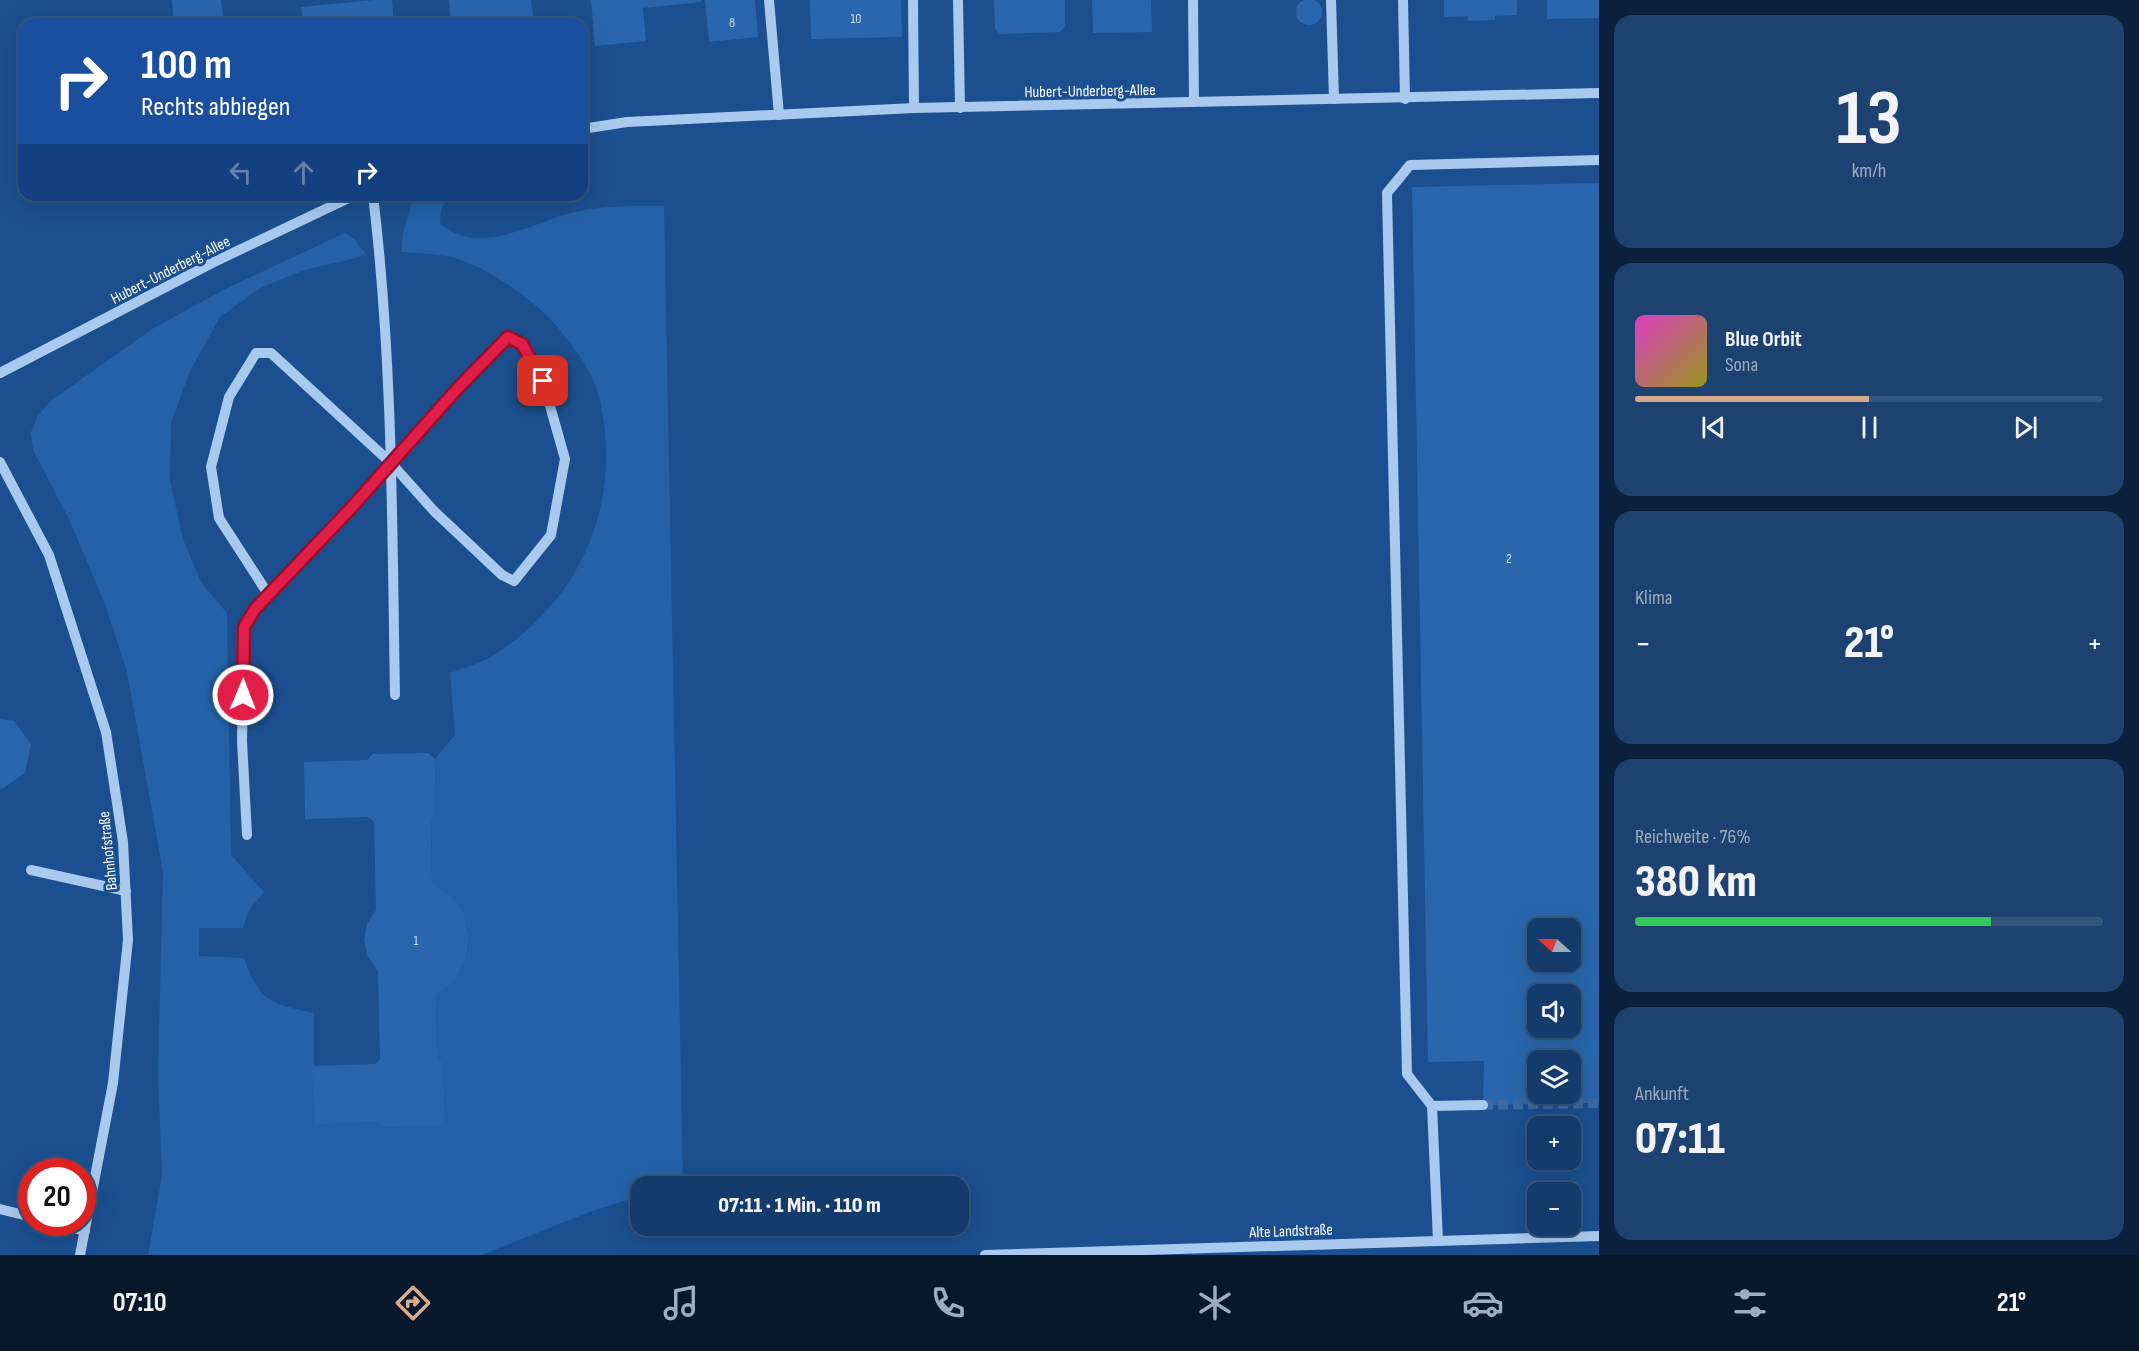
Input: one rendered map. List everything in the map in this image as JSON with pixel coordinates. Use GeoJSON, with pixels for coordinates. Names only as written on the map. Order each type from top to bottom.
{"type":"FeatureCollection","features":[{"type":"Feature","properties":{"kind":"street"},"geometry":{"type":"LineString","coordinates":[[769,0],[779,115]]}},
{"type":"Feature","properties":{"kind":"street"},"geometry":{"type":"LineString","coordinates":[[913,0],[914,108]]}},
{"type":"Feature","properties":{"kind":"street"},"geometry":{"type":"LineString","coordinates":[[958,0],[960,108]]}},
{"type":"Feature","properties":{"kind":"street"},"geometry":{"type":"LineString","coordinates":[[1193,0],[1194,102]]}},
{"type":"Feature","properties":{"kind":"street"},"geometry":{"type":"LineString","coordinates":[[1330,0],[1334,99]]}},
{"type":"Feature","properties":{"kind":"street"},"geometry":{"type":"LineString","coordinates":[[1403,0],[1405,99]]}},
{"type":"Feature","properties":{"kind":"street","name":"Hubert-Underberg-Allee"},"geometry":{"type":"LineString","coordinates":[[588,128],[627,122],[914,108],[1599,93]]}},
{"type":"Feature","properties":{"kind":"street"},"geometry":{"type":"LineString","coordinates":[[1438,1241],[1432,1106],[1407,1074],[1387,193],[1410,165],[1599,160]]}},
{"type":"Feature","properties":{"kind":"street","name":"Hubert-Underberg-Allee"},"geometry":{"type":"LineString","coordinates":[[0,373],[212,263],[342,201]]}},
{"type":"Feature","properties":{"kind":"street"},"geometry":{"type":"LineString","coordinates":[[374,201],[382,266],[391,463],[395,695]]}},
{"type":"Feature","properties":{"kind":"street"},"geometry":{"type":"LineString","coordinates":[[247,835],[242,741],[244,627],[268,594],[391,463],[458,388],[508,337],[522,344],[543,381],[565,459],[551,536],[514,581],[502,575],[434,511],[391,463],[271,353],[256,353],[229,397],[211,466],[219,518],[268,594]]}},
{"type":"Feature","properties":{"kind":"street","name":"Bahnhofstraße"},"geometry":{"type":"LineString","coordinates":[[0,462],[49,555],[106,732],[123,842],[128,940],[113,1083],[96,1173]]}},
{"type":"Feature","properties":{"kind":"street"},"geometry":{"type":"LineString","coordinates":[[31,870],[126,891]]}},
{"type":"Feature","properties":{"kind":"street"},"geometry":{"type":"LineString","coordinates":[[1432,1106],[1483,1105]]}},
{"type":"Feature","properties":{"kind":"street"},"geometry":{"type":"LineString","coordinates":[[0,1209],[18,1214]]}},
{"type":"Feature","properties":{"kind":"street","name":"Bahnhofstraße"},"geometry":{"type":"LineString","coordinates":[[80,1255],[84,1236]]}},
{"type":"Feature","properties":{"kind":"street","name":"Alte Landstraße"},"geometry":{"type":"LineString","coordinates":[[985,1255],[1599,1236]]}},
{"type":"Feature","properties":{"kind":"shaded area"},"geometry":{"type":"Polygon","coordinates":[[[415,201],[446,201],[441,210],[440,223],[454,233],[486,238],[519,231],[567,214],[591,209],[664,206],[683,1176],[630,1176],[630,1199],[592,1211],[482,1255],[148,1255],[162,1176],[158,1073],[163,872],[127,672],[105,604],[69,519],[33,450],[31,432],[37,417],[52,400],[152,329],[225,289],[345,233],[354,239],[367,255],[302,271],[260,288],[220,317],[190,371],[171,423],[170,480],[183,539],[201,582],[227,613],[231,855],[264,892],[249,910],[243,928],[199,928],[199,956],[244,958],[255,984],[268,998],[276,1003],[314,1013],[314,1123],[377,1122],[383,1127],[438,1126],[445,1119],[443,1063],[437,1057],[436,996],[451,982],[461,967],[467,953],[469,938],[466,923],[459,909],[448,895],[432,882],[431,821],[436,815],[435,759],[455,735],[450,673],[489,658],[521,635],[549,608],[571,578],[588,545],[600,510],[605,473],[605,435],[599,396],[586,366],[544,313],[507,284],[464,261],[445,256],[401,252],[403,233],[412,202],[415,201]]]}},
{"type":"Feature","properties":{"kind":"building"},"geometry":{"type":"Polygon","coordinates":[[[1309,-1],[1319,2],[1322,12],[1319,22],[1309,25],[1299,22],[1296,12],[1299,2],[1309,-1]]]}},
{"type":"Feature","properties":{"kind":"building"},"geometry":{"type":"Polygon","coordinates":[[[172,0],[221,0],[223,18],[174,18],[172,0]]]}},
{"type":"Feature","properties":{"kind":"building"},"geometry":{"type":"Polygon","coordinates":[[[392,0],[394,18],[302,18],[301,7],[392,0]]]}},
{"type":"Feature","properties":{"kind":"building"},"geometry":{"type":"Polygon","coordinates":[[[449,0],[531,0],[533,18],[450,18],[449,0]]]}},
{"type":"Feature","properties":{"kind":"building"},"geometry":{"type":"Polygon","coordinates":[[[591,0],[701,0],[701,2],[643,8],[646,41],[595,46],[591,0]]]}},
{"type":"Feature","properties":{"kind":"building"},"geometry":{"type":"Polygon","coordinates":[[[705,0],[755,0],[758,37],[709,42],[705,0]]]}},
{"type":"Feature","properties":{"kind":"building"},"geometry":{"type":"Polygon","coordinates":[[[810,0],[901,0],[902,37],[811,39],[810,0]]]}},
{"type":"Feature","properties":{"kind":"building"},"geometry":{"type":"Polygon","coordinates":[[[994,0],[1065,0],[1065,26],[1060,32],[1000,34],[995,28],[994,0]]]}},
{"type":"Feature","properties":{"kind":"building"},"geometry":{"type":"Polygon","coordinates":[[[1092,0],[1151,0],[1152,32],[1093,33],[1092,0]]]}},
{"type":"Feature","properties":{"kind":"building"},"geometry":{"type":"Polygon","coordinates":[[[1444,0],[1517,0],[1517,15],[1495,16],[1495,20],[1468,21],[1468,16],[1444,17],[1444,0]]]}},
{"type":"Feature","properties":{"kind":"building"},"geometry":{"type":"Polygon","coordinates":[[[1547,0],[1599,0],[1599,18],[1547,19],[1547,0]]]}},
{"type":"Feature","properties":{"kind":"building"},"geometry":{"type":"Polygon","coordinates":[[[1599,183],[1599,1103],[1581,1103],[1581,1050],[1527,1050],[1527,1104],[1541,1104],[1483,1105],[1484,1061],[1428,1062],[1412,187],[1599,183]]]}},
{"type":"Feature","properties":{"kind":"building"},"geometry":{"type":"Polygon","coordinates":[[[0,719],[14,721],[31,744],[25,773],[2,789],[0,789],[0,719]]]}},
{"type":"Feature","properties":{"kind":"building"},"geometry":{"type":"Polygon","coordinates":[[[428,753],[435,759],[436,815],[431,821],[432,882],[451,896],[464,915],[469,938],[465,961],[454,981],[436,996],[437,1057],[443,1063],[445,1119],[438,1126],[383,1127],[377,1122],[314,1124],[312,1066],[375,1064],[380,1059],[378,971],[368,957],[364,941],[367,924],[376,910],[374,822],[368,817],[305,819],[304,762],[367,760],[373,754],[428,753]]]}},
{"type":"Feature","properties":{"kind":"tunnel"},"geometry":{"type":"LineString","coordinates":[[1483,1105],[1599,1103]]}},
{"type":"Feature","properties":{"kind":"route"},"geometry":{"type":"LineString","coordinates":[[243,695],[244,627],[255,609],[351,508],[458,388],[508,337],[522,344],[543,381]]}}]}
